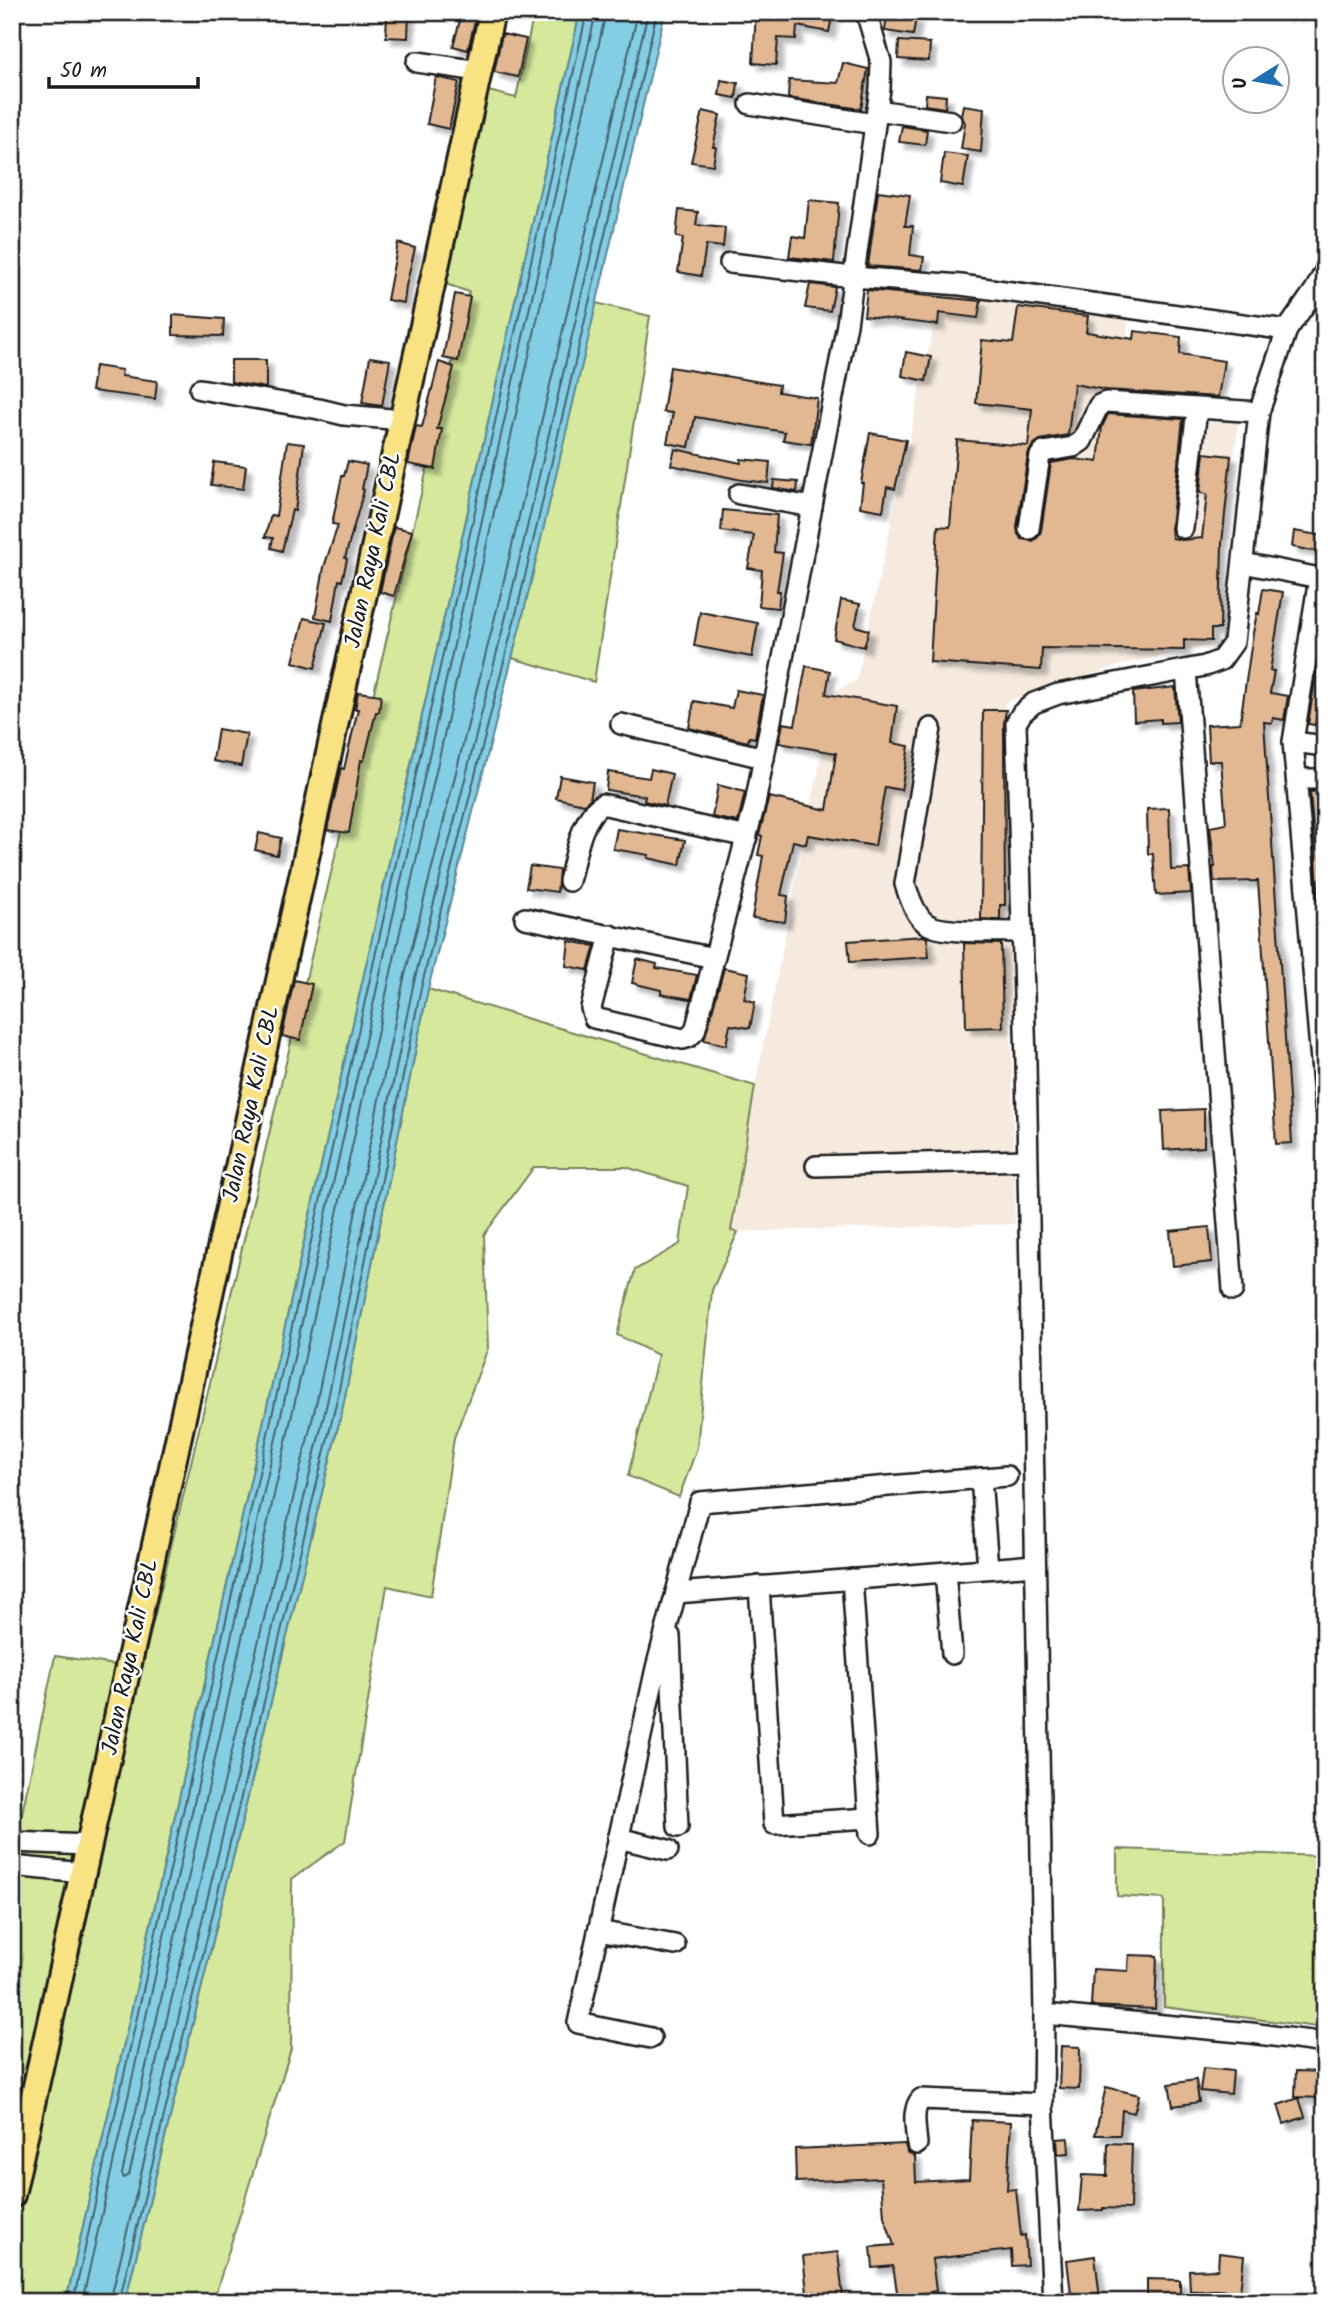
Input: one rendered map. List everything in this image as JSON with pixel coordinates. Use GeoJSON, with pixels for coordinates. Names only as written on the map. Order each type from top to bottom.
{"type":"FeatureCollection","features":[{"type":"Feature","properties":{"kind":"main road","name":"Jalan Raya Kali CBL"},"geometry":{"type":"LineString","coordinates":[[12,2195],[492,12]]}},
{"type":"Feature","properties":{"kind":"street"},"geometry":{"type":"LineString","coordinates":[[610,935],[590,1008],[591,1016],[682,1038],[689,1037],[695,1031],[747,837],[847,324],[876,117],[881,62],[866,12]]}},
{"type":"Feature","properties":{"kind":"street"},"geometry":{"type":"LineString","coordinates":[[417,62],[479,71]]}},
{"type":"Feature","properties":{"kind":"street"},"geometry":{"type":"LineString","coordinates":[[750,104],[876,117],[951,121]]}},
{"type":"Feature","properties":{"kind":"street"},"geometry":{"type":"LineString","coordinates":[[730,263],[853,277],[961,285],[1287,330]]}},
{"type":"Feature","properties":{"kind":"street"},"geometry":{"type":"LineString","coordinates":[[1053,2302],[1043,2104],[1044,2014],[1016,723],[1022,713],[1034,703],[1058,694],[1186,670],[1221,660],[1234,642],[1259,412],[1287,330],[1325,271]]}},
{"type":"Feature","properties":{"kind":"street"},"geometry":{"type":"LineString","coordinates":[[200,389],[344,415],[403,420]]}},
{"type":"Feature","properties":{"kind":"street"},"geometry":{"type":"LineString","coordinates":[[1029,529],[1040,456],[1043,452],[1073,447],[1083,441],[1099,405],[1106,402],[1259,412]]}},
{"type":"Feature","properties":{"kind":"street"},"geometry":{"type":"LineString","coordinates":[[1183,528],[1197,409]]}},
{"type":"Feature","properties":{"kind":"street"},"geometry":{"type":"LineString","coordinates":[[739,494],[812,507]]}},
{"type":"Feature","properties":{"kind":"street"},"geometry":{"type":"LineString","coordinates":[[1243,563],[1322,579],[1293,742],[1319,978],[1325,1107]]}},
{"type":"Feature","properties":{"kind":"street"},"geometry":{"type":"LineString","coordinates":[[1186,670],[1233,1290]]}},
{"type":"Feature","properties":{"kind":"street"},"geometry":{"type":"LineString","coordinates":[[621,724],[764,758]]}},
{"type":"Feature","properties":{"kind":"street"},"geometry":{"type":"LineString","coordinates":[[931,728],[905,884],[911,902],[927,925],[940,929],[1021,932]]}},
{"type":"Feature","properties":{"kind":"street"},"geometry":{"type":"LineString","coordinates":[[1293,742],[1325,746]]}},
{"type":"Feature","properties":{"kind":"street"},"geometry":{"type":"LineString","coordinates":[[1297,779],[1325,779]]}},
{"type":"Feature","properties":{"kind":"street"},"geometry":{"type":"LineString","coordinates":[[569,881],[585,824],[592,811],[602,804],[747,837]]}},
{"type":"Feature","properties":{"kind":"street"},"geometry":{"type":"LineString","coordinates":[[525,918],[714,958]]}},
{"type":"Feature","properties":{"kind":"street"},"geometry":{"type":"LineString","coordinates":[[816,1166],[1027,1160]]}},
{"type":"Feature","properties":{"kind":"street"},"geometry":{"type":"LineString","coordinates":[[651,2038],[578,2023],[656,1668],[700,1502],[1007,1476]]}},
{"type":"Feature","properties":{"kind":"street"},"geometry":{"type":"LineString","coordinates":[[981,1478],[988,1568]]}},
{"type":"Feature","properties":{"kind":"street"},"geometry":{"type":"LineString","coordinates":[[676,1592],[1035,1564]]}},
{"type":"Feature","properties":{"kind":"street"},"geometry":{"type":"LineString","coordinates":[[945,1572],[952,1654]]}},
{"type":"Feature","properties":{"kind":"street"},"geometry":{"type":"LineString","coordinates":[[759,1586],[774,1824],[869,1826],[852,1579]]}},
{"type":"Feature","properties":{"kind":"street"},"geometry":{"type":"LineString","coordinates":[[669,1618],[678,1827]]}},
{"type":"Feature","properties":{"kind":"street"},"geometry":{"type":"LineString","coordinates":[[618,1838],[668,1850]]}},
{"type":"Feature","properties":{"kind":"street"},"geometry":{"type":"LineString","coordinates":[[19,1842],[89,1845]]}},
{"type":"Feature","properties":{"kind":"street"},"geometry":{"type":"LineString","coordinates":[[18,1866],[83,1873]]}},
{"type":"Feature","properties":{"kind":"street"},"geometry":{"type":"LineString","coordinates":[[598,1931],[675,1945]]}},
{"type":"Feature","properties":{"kind":"street"},"geometry":{"type":"LineString","coordinates":[[1044,2014],[1251,2032],[1325,2043]]}},
{"type":"Feature","properties":{"kind":"street"},"geometry":{"type":"LineString","coordinates":[[917,2144],[915,2111],[921,2099],[1043,2104]]}},
{"type":"Feature","properties":{"kind":"shaded area"},"geometry":{"type":"Polygon","coordinates":[[[945,274],[1130,302],[1122,390],[1241,405],[1209,646],[1128,663],[1005,702],[1015,1224],[731,1232],[755,1086],[834,692],[857,680],[945,274]]]}},
{"type":"Feature","properties":{"kind":"green space"},"geometry":{"type":"Polygon","coordinates":[[[534,12],[580,12],[66,2302],[12,2302],[12,1861],[55,1656],[142,1669],[469,292],[437,281],[473,87],[516,98],[534,12]]]}},
{"type":"Feature","properties":{"kind":"green space"},"geometry":{"type":"Polygon","coordinates":[[[596,303],[650,316],[594,682],[512,658],[596,303]]]}},
{"type":"Feature","properties":{"kind":"green space"},"geometry":{"type":"Polygon","coordinates":[[[428,989],[755,1086],[731,1231],[738,1232],[712,1290],[697,1448],[679,1497],[628,1476],[658,1355],[617,1335],[635,1270],[680,1244],[688,1186],[626,1167],[534,1167],[484,1235],[488,1348],[454,1438],[431,1596],[387,1586],[345,1841],[292,1879],[291,2049],[213,2302],[125,2302],[343,1406],[428,989]]]}},
{"type":"Feature","properties":{"kind":"green space"},"geometry":{"type":"Polygon","coordinates":[[[1117,1849],[1325,1856],[1325,2028],[1164,2007],[1164,1899],[1117,1896],[1117,1849]]]}},
{"type":"Feature","properties":{"kind":"water"},"geometry":{"type":"Polygon","coordinates":[[[580,12],[665,12],[525,607],[428,989],[343,1406],[125,2302],[66,2302],[580,12]]]}},
{"type":"Feature","properties":{"kind":"building"},"geometry":{"type":"Polygon","coordinates":[[[387,12],[409,12],[408,38],[386,37],[387,12]]]}},
{"type":"Feature","properties":{"kind":"building"},"geometry":{"type":"Polygon","coordinates":[[[756,12],[833,12],[829,32],[797,26],[796,39],[778,38],[776,65],[753,63],[756,12]]]}},
{"type":"Feature","properties":{"kind":"building"},"geometry":{"type":"Polygon","coordinates":[[[462,13],[476,16],[468,50],[453,46],[462,13]]]}},
{"type":"Feature","properties":{"kind":"building"},"geometry":{"type":"Polygon","coordinates":[[[887,14],[916,18],[913,35],[885,31],[887,14]]]}},
{"type":"Feature","properties":{"kind":"building"},"geometry":{"type":"Polygon","coordinates":[[[502,34],[526,39],[518,77],[494,72],[502,34]]]}},
{"type":"Feature","properties":{"kind":"building"},"geometry":{"type":"Polygon","coordinates":[[[899,41],[930,43],[929,61],[898,59],[899,41]]]}},
{"type":"Feature","properties":{"kind":"building"},"geometry":{"type":"Polygon","coordinates":[[[843,63],[868,69],[861,109],[788,98],[789,80],[838,83],[843,63]]]}},
{"type":"Feature","properties":{"kind":"building"},"geometry":{"type":"Polygon","coordinates":[[[436,77],[459,82],[449,129],[427,124],[436,77]]]}},
{"type":"Feature","properties":{"kind":"building"},"geometry":{"type":"Polygon","coordinates":[[[721,80],[738,83],[736,98],[719,95],[721,80]]]}},
{"type":"Feature","properties":{"kind":"building"},"geometry":{"type":"Polygon","coordinates":[[[926,94],[946,96],[945,108],[925,105],[926,94]]]}},
{"type":"Feature","properties":{"kind":"building"},"geometry":{"type":"Polygon","coordinates":[[[963,105],[984,108],[981,152],[961,149],[965,123],[961,115],[963,105]]]}},
{"type":"Feature","properties":{"kind":"building"},"geometry":{"type":"Polygon","coordinates":[[[703,111],[720,115],[713,147],[716,147],[713,165],[691,162],[703,111]]]}},
{"type":"Feature","properties":{"kind":"building"},"geometry":{"type":"Polygon","coordinates":[[[902,126],[927,130],[925,145],[899,142],[902,126]]]}},
{"type":"Feature","properties":{"kind":"building"},"geometry":{"type":"Polygon","coordinates":[[[944,153],[968,156],[963,187],[940,183],[944,153]]]}},
{"type":"Feature","properties":{"kind":"building"},"geometry":{"type":"Polygon","coordinates":[[[878,191],[910,195],[905,226],[913,226],[910,255],[924,257],[922,270],[868,266],[878,191]]]}},
{"type":"Feature","properties":{"kind":"building"},"geometry":{"type":"Polygon","coordinates":[[[809,200],[839,203],[834,262],[789,257],[792,236],[805,238],[809,200]]]}},
{"type":"Feature","properties":{"kind":"building"},"geometry":{"type":"Polygon","coordinates":[[[679,210],[698,212],[696,225],[725,228],[723,247],[706,245],[701,276],[678,272],[683,238],[676,237],[679,210]]]}},
{"type":"Feature","properties":{"kind":"building"},"geometry":{"type":"Polygon","coordinates":[[[398,243],[415,248],[404,303],[387,300],[398,243]]]}},
{"type":"Feature","properties":{"kind":"building"},"geometry":{"type":"Polygon","coordinates":[[[810,284],[835,287],[830,311],[805,308],[810,284]]]}},
{"type":"Feature","properties":{"kind":"building"},"geometry":{"type":"Polygon","coordinates":[[[867,290],[981,301],[978,318],[939,313],[938,325],[864,316],[867,290]]]}},
{"type":"Feature","properties":{"kind":"building"},"geometry":{"type":"Polygon","coordinates":[[[455,294],[470,297],[458,361],[443,358],[455,294]]]}},
{"type":"Feature","properties":{"kind":"building"},"geometry":{"type":"Polygon","coordinates":[[[1018,307],[1088,316],[1086,332],[1134,339],[1135,331],[1181,337],[1180,354],[1224,361],[1218,397],[1106,390],[1074,384],[1068,435],[1040,440],[1028,454],[1017,527],[1022,539],[1033,541],[1038,537],[1051,463],[1074,459],[1098,462],[1102,427],[1108,414],[1183,419],[1172,538],[1202,538],[1207,494],[1200,493],[1204,453],[1231,456],[1222,543],[1220,629],[1211,629],[1211,641],[1184,640],[1184,650],[1042,648],[1041,670],[930,662],[938,526],[950,527],[957,440],[1028,446],[1032,409],[976,403],[982,340],[1013,343],[1018,307]]]}},
{"type":"Feature","properties":{"kind":"building"},"geometry":{"type":"Polygon","coordinates":[[[173,315],[224,319],[223,336],[173,335],[173,315]]]}},
{"type":"Feature","properties":{"kind":"building"},"geometry":{"type":"Polygon","coordinates":[[[906,352],[931,357],[926,381],[902,376],[906,352]]]}},
{"type":"Feature","properties":{"kind":"building"},"geometry":{"type":"Polygon","coordinates":[[[370,357],[390,360],[382,406],[362,403],[370,357]]]}},
{"type":"Feature","properties":{"kind":"building"},"geometry":{"type":"Polygon","coordinates":[[[231,360],[266,360],[266,388],[231,382],[231,360]]]}},
{"type":"Feature","properties":{"kind":"building"},"geometry":{"type":"Polygon","coordinates":[[[439,362],[454,367],[437,429],[442,429],[435,469],[408,464],[416,426],[422,427],[439,362]]]}},
{"type":"Feature","properties":{"kind":"building"},"geometry":{"type":"Polygon","coordinates":[[[95,366],[122,370],[121,376],[157,381],[155,399],[91,391],[95,366]]]}},
{"type":"Feature","properties":{"kind":"building"},"geometry":{"type":"Polygon","coordinates":[[[670,367],[779,385],[778,392],[817,398],[811,444],[783,440],[785,432],[695,417],[689,447],[667,443],[673,413],[663,412],[670,367]]]}},
{"type":"Feature","properties":{"kind":"building"},"geometry":{"type":"Polygon","coordinates":[[[870,433],[906,440],[895,489],[887,487],[883,511],[860,507],[861,483],[870,433]]]}},
{"type":"Feature","properties":{"kind":"building"},"geometry":{"type":"Polygon","coordinates":[[[287,442],[304,444],[295,511],[292,510],[282,551],[271,548],[273,538],[265,537],[271,515],[276,516],[287,442]]]}},
{"type":"Feature","properties":{"kind":"building"},"geometry":{"type":"Polygon","coordinates":[[[675,449],[741,463],[741,459],[770,462],[768,483],[671,465],[675,449]]]}},
{"type":"Feature","properties":{"kind":"building"},"geometry":{"type":"Polygon","coordinates":[[[348,461],[367,465],[362,489],[364,490],[345,558],[347,559],[342,581],[339,580],[332,621],[315,617],[324,567],[338,525],[332,524],[342,476],[348,461]]]}},
{"type":"Feature","properties":{"kind":"building"},"geometry":{"type":"Polygon","coordinates":[[[214,462],[246,466],[243,489],[211,485],[214,462]]]}},
{"type":"Feature","properties":{"kind":"building"},"geometry":{"type":"Polygon","coordinates":[[[774,480],[798,482],[797,492],[773,488],[774,480]]]}},
{"type":"Feature","properties":{"kind":"building"},"geometry":{"type":"Polygon","coordinates":[[[723,510],[777,515],[774,552],[783,553],[777,591],[780,591],[778,608],[759,606],[762,570],[748,568],[754,535],[721,531],[723,510]]]}},
{"type":"Feature","properties":{"kind":"building"},"geometry":{"type":"Polygon","coordinates":[[[394,527],[412,531],[394,596],[380,592],[394,527]]]}},
{"type":"Feature","properties":{"kind":"building"},"geometry":{"type":"Polygon","coordinates":[[[1294,531],[1325,536],[1325,553],[1292,547],[1294,531]]]}},
{"type":"Feature","properties":{"kind":"building"},"geometry":{"type":"Polygon","coordinates":[[[1263,589],[1283,592],[1270,671],[1274,671],[1270,693],[1288,696],[1284,720],[1273,718],[1272,723],[1264,722],[1292,1143],[1276,1144],[1258,881],[1214,882],[1210,827],[1226,824],[1221,761],[1209,761],[1207,725],[1240,723],[1253,633],[1263,589]]]}},
{"type":"Feature","properties":{"kind":"building"},"geometry":{"type":"Polygon","coordinates":[[[841,600],[860,604],[855,626],[869,630],[864,647],[834,639],[841,600]]]}},
{"type":"Feature","properties":{"kind":"building"},"geometry":{"type":"Polygon","coordinates":[[[700,612],[758,623],[752,657],[694,646],[700,612]]]}},
{"type":"Feature","properties":{"kind":"building"},"geometry":{"type":"Polygon","coordinates":[[[304,618],[326,623],[315,668],[293,662],[304,618]]]}},
{"type":"Feature","properties":{"kind":"building"},"geometry":{"type":"Polygon","coordinates":[[[1324,624],[1325,672],[1315,725],[1308,724],[1324,624]]]}},
{"type":"Feature","properties":{"kind":"building"},"geometry":{"type":"Polygon","coordinates":[[[806,666],[830,671],[826,694],[897,706],[892,743],[909,746],[901,790],[885,787],[875,846],[808,835],[806,844],[793,841],[781,895],[788,896],[785,922],[752,918],[763,856],[758,855],[762,836],[759,835],[769,797],[827,810],[836,753],[779,743],[783,723],[795,725],[806,666]]]}},
{"type":"Feature","properties":{"kind":"building"},"geometry":{"type":"Polygon","coordinates":[[[1175,687],[1178,722],[1161,723],[1161,719],[1134,721],[1133,692],[1175,687]]]}},
{"type":"Feature","properties":{"kind":"building"},"geometry":{"type":"Polygon","coordinates":[[[736,690],[763,695],[755,738],[749,737],[748,742],[689,728],[694,701],[732,708],[736,690]]]}},
{"type":"Feature","properties":{"kind":"building"},"geometry":{"type":"Polygon","coordinates":[[[358,692],[381,695],[379,712],[376,712],[364,761],[361,760],[349,833],[327,830],[358,709],[355,709],[358,692]]]}},
{"type":"Feature","properties":{"kind":"building"},"geometry":{"type":"Polygon","coordinates":[[[983,710],[1006,710],[1005,905],[1000,905],[1000,920],[981,919],[983,710]]]}},
{"type":"Feature","properties":{"kind":"building"},"geometry":{"type":"Polygon","coordinates":[[[218,729],[247,734],[241,766],[213,761],[218,729]]]}},
{"type":"Feature","properties":{"kind":"building"},"geometry":{"type":"Polygon","coordinates":[[[651,769],[672,774],[665,806],[644,801],[645,796],[606,790],[608,772],[649,778],[651,769]]]}},
{"type":"Feature","properties":{"kind":"building"},"geometry":{"type":"Polygon","coordinates":[[[560,776],[593,782],[590,799],[584,804],[556,798],[560,776]]]}},
{"type":"Feature","properties":{"kind":"building"},"geometry":{"type":"Polygon","coordinates":[[[718,785],[745,792],[738,822],[712,817],[718,785]]]}},
{"type":"Feature","properties":{"kind":"building"},"geometry":{"type":"Polygon","coordinates":[[[1320,791],[1325,868],[1325,934],[1322,934],[1310,792],[1320,791]]]}},
{"type":"Feature","properties":{"kind":"building"},"geometry":{"type":"Polygon","coordinates":[[[1169,808],[1171,870],[1189,869],[1191,893],[1156,895],[1153,854],[1148,854],[1147,809],[1169,808]]]}},
{"type":"Feature","properties":{"kind":"building"},"geometry":{"type":"Polygon","coordinates":[[[617,829],[685,840],[680,865],[648,858],[649,855],[613,849],[617,829]]]}},
{"type":"Feature","properties":{"kind":"building"},"geometry":{"type":"Polygon","coordinates":[[[259,833],[281,838],[277,855],[255,850],[259,833]]]}},
{"type":"Feature","properties":{"kind":"building"},"geometry":{"type":"Polygon","coordinates":[[[530,866],[559,870],[557,892],[526,888],[530,866]]]}},
{"type":"Feature","properties":{"kind":"building"},"geometry":{"type":"Polygon","coordinates":[[[924,936],[927,938],[929,957],[850,962],[848,941],[924,936]]]}},
{"type":"Feature","properties":{"kind":"building"},"geometry":{"type":"Polygon","coordinates":[[[569,941],[595,946],[588,970],[566,966],[569,941]]]}},
{"type":"Feature","properties":{"kind":"building"},"geometry":{"type":"Polygon","coordinates":[[[964,943],[1001,944],[1003,1027],[966,1028],[964,943]]]}},
{"type":"Feature","properties":{"kind":"building"},"geometry":{"type":"Polygon","coordinates":[[[637,959],[657,964],[656,968],[697,975],[691,999],[661,994],[661,990],[632,983],[637,959]]]}},
{"type":"Feature","properties":{"kind":"building"},"geometry":{"type":"Polygon","coordinates":[[[724,968],[749,973],[744,999],[755,1002],[750,1028],[730,1025],[726,1045],[704,1040],[724,968]]]}},
{"type":"Feature","properties":{"kind":"building"},"geometry":{"type":"Polygon","coordinates":[[[294,980],[312,984],[300,1040],[282,1036],[294,980]]]}},
{"type":"Feature","properties":{"kind":"building"},"geometry":{"type":"Polygon","coordinates":[[[1204,1109],[1204,1147],[1164,1150],[1162,1111],[1204,1109]]]}},
{"type":"Feature","properties":{"kind":"building"},"geometry":{"type":"Polygon","coordinates":[[[1209,1227],[1212,1262],[1173,1266],[1170,1231],[1209,1227]]]}},
{"type":"Feature","properties":{"kind":"building"},"geometry":{"type":"Polygon","coordinates":[[[1129,1955],[1157,1956],[1155,2009],[1091,2006],[1093,1969],[1128,1971],[1129,1955]]]}},
{"type":"Feature","properties":{"kind":"building"},"geometry":{"type":"Polygon","coordinates":[[[1061,2046],[1080,2047],[1079,2089],[1059,2088],[1061,2046]]]}},
{"type":"Feature","properties":{"kind":"building"},"geometry":{"type":"Polygon","coordinates":[[[1203,2068],[1233,2071],[1231,2094],[1200,2091],[1203,2068]]]}},
{"type":"Feature","properties":{"kind":"building"},"geometry":{"type":"Polygon","coordinates":[[[1296,2071],[1325,2072],[1325,2098],[1295,2097],[1296,2071]]]}},
{"type":"Feature","properties":{"kind":"building"},"geometry":{"type":"Polygon","coordinates":[[[1196,2080],[1199,2102],[1173,2106],[1169,2084],[1196,2080]]]}},
{"type":"Feature","properties":{"kind":"building"},"geometry":{"type":"Polygon","coordinates":[[[1106,2087],[1139,2095],[1134,2113],[1122,2110],[1120,2135],[1095,2135],[1106,2087]]]}},
{"type":"Feature","properties":{"kind":"building"},"geometry":{"type":"Polygon","coordinates":[[[1299,2098],[1305,2117],[1284,2124],[1278,2105],[1299,2098]]]}},
{"type":"Feature","properties":{"kind":"building"},"geometry":{"type":"Polygon","coordinates":[[[972,2120],[1011,2122],[1007,2190],[1016,2189],[1021,2236],[1025,2235],[1027,2265],[1012,2266],[1011,2250],[932,2259],[936,2291],[898,2298],[893,2266],[873,2268],[871,2247],[894,2245],[884,2216],[881,2178],[796,2182],[795,2149],[905,2144],[907,2152],[915,2156],[916,2182],[969,2179],[972,2120]]]}},
{"type":"Feature","properties":{"kind":"building"},"geometry":{"type":"Polygon","coordinates":[[[1068,2138],[1069,2153],[1058,2154],[1057,2139],[1068,2138]]]}},
{"type":"Feature","properties":{"kind":"building"},"geometry":{"type":"Polygon","coordinates":[[[1108,2143],[1132,2144],[1130,2209],[1079,2211],[1082,2175],[1107,2176],[1108,2143]]]}},
{"type":"Feature","properties":{"kind":"building"},"geometry":{"type":"Polygon","coordinates":[[[838,2252],[843,2298],[808,2302],[803,2256],[838,2252]]]}},
{"type":"Feature","properties":{"kind":"building"},"geometry":{"type":"Polygon","coordinates":[[[1219,2253],[1244,2256],[1240,2292],[1190,2291],[1189,2270],[1218,2269],[1219,2253]]]}},
{"type":"Feature","properties":{"kind":"building"},"geometry":{"type":"Polygon","coordinates":[[[1095,2256],[1100,2299],[1072,2302],[1067,2260],[1095,2256]]]}},
{"type":"Feature","properties":{"kind":"building"},"geometry":{"type":"Polygon","coordinates":[[[1147,2279],[1180,2280],[1180,2302],[1147,2302],[1147,2279]]]}}]}
